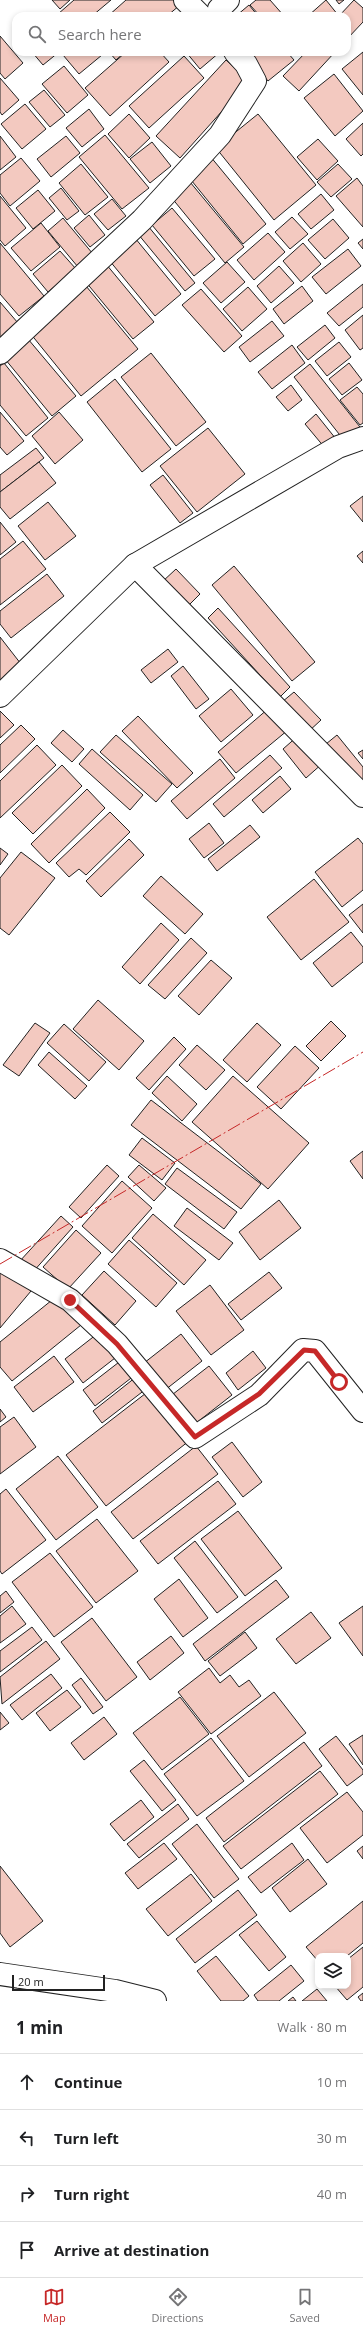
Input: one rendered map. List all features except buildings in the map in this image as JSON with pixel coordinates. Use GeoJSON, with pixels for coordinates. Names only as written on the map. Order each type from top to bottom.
{"type":"FeatureCollection","features":[{"type":"Feature","properties":{"kind":"street"},"geometry":{"type":"LineString","coordinates":[[185,0],[197,12]]}},
{"type":"Feature","properties":{"kind":"street"},"geometry":{"type":"LineString","coordinates":[[219,12],[219,9],[228,0]]}},
{"type":"Feature","properties":{"kind":"street"},"geometry":{"type":"LineString","coordinates":[[0,353],[142,220],[220,135],[255,81],[246,64],[239,56]]}},
{"type":"Feature","properties":{"kind":"street"},"geometry":{"type":"LineString","coordinates":[[0,696],[135,565],[338,447],[363,438]]}},
{"type":"Feature","properties":{"kind":"street"},"geometry":{"type":"LineString","coordinates":[[135,565],[363,796]]}},
{"type":"Feature","properties":{"kind":"street"},"geometry":{"type":"LineString","coordinates":[[0,1260],[70,1300],[117,1344],[195,1437],[259,1394],[304,1350],[315,1351],[363,1411]]}},
{"type":"Feature","properties":{"kind":"street"},"geometry":{"type":"LineString","coordinates":[[0,1974],[115,1991],[155,2001]]}},
{"type":"Feature","properties":{"kind":"power"},"geometry":{"type":"LineString","coordinates":[[0,1264],[363,1052]]}},
{"type":"Feature","properties":{"kind":"route"},"geometry":{"type":"LineString","coordinates":[[70,1300],[117,1344],[195,1437],[259,1394],[304,1350],[315,1351],[339,1382]]}}]}
